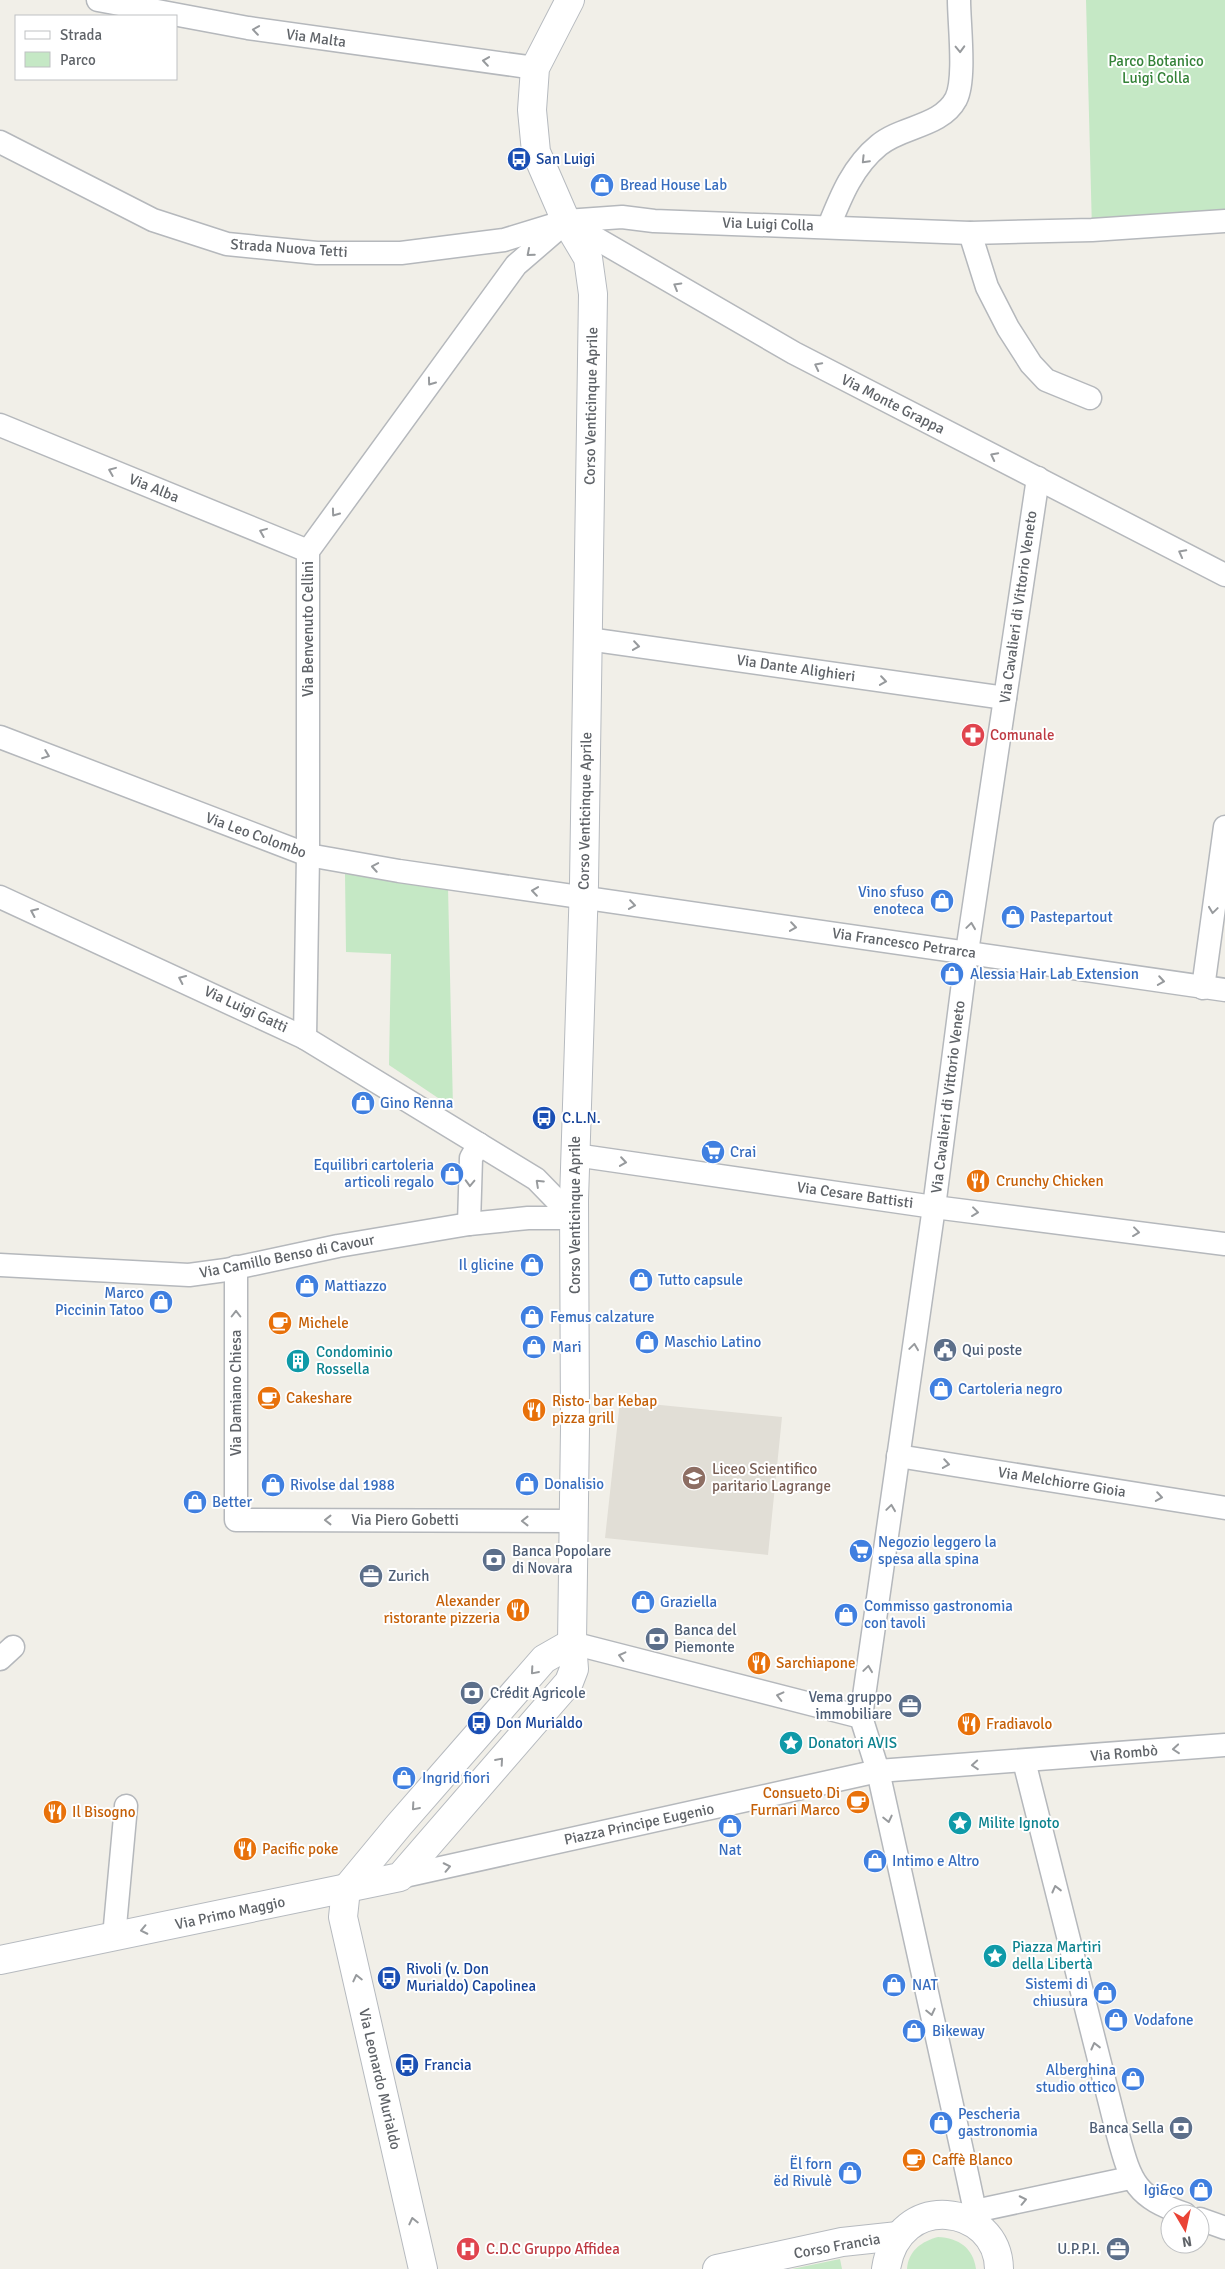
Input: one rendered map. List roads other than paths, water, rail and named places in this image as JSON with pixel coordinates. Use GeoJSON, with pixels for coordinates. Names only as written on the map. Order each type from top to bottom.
{"type":"FeatureCollection","features":[{"type":"Feature","properties":{"kind":"street","name":"Via Malta"},"geometry":{"type":"LineString","coordinates":[[98,0],[248,28],[535,68]]}},
{"type":"Feature","properties":{"kind":"street","name":"Corso Venticinque Aprile"},"geometry":{"type":"LineString","coordinates":[[570,0],[535,68],[532,110],[536,152],[566,221],[588,258],[593,294],[584,898],[574,1218],[572,1643]]}},
{"type":"Feature","properties":{"kind":"street"},"geometry":{"type":"LineString","coordinates":[[829,226],[842,191],[858,166],[879,145],[896,135],[934,120],[947,111],[956,98],[961,78],[959,0]]}},
{"type":"Feature","properties":{"kind":"street","name":"Strada Nuova Tetti"},"geometry":{"type":"LineString","coordinates":[[0,142],[153,220],[227,244],[317,253],[401,253],[504,240],[566,221]]}},
{"type":"Feature","properties":{"kind":"street","name":"Via Luigi Colla"},"geometry":{"type":"LineString","coordinates":[[566,221],[622,218],[654,221],[829,226],[970,233],[1092,230],[1225,221]]}},
{"type":"Feature","properties":{"kind":"street","name":"Via Monte Grappa"},"geometry":{"type":"LineString","coordinates":[[566,221],[794,353],[1225,575]]}},
{"type":"Feature","properties":{"kind":"street","name":"Via Benvenuto Cellini"},"geometry":{"type":"LineString","coordinates":[[305,1038],[308,855],[308,551],[516,265],[566,221]]}},
{"type":"Feature","properties":{"kind":"street"},"geometry":{"type":"LineString","coordinates":[[970,233],[987,287],[1008,328],[1031,364],[1046,380],[1090,398]]}},
{"type":"Feature","properties":{"kind":"street","name":"Via Alba"},"geometry":{"type":"LineString","coordinates":[[0,424],[308,551]]}},
{"type":"Feature","properties":{"kind":"street","name":"Via Cavalieri di Vittorio Veneto"},"geometry":{"type":"LineString","coordinates":[[861,1717],[934,1207],[967,952],[1038,478]]}},
{"type":"Feature","properties":{"kind":"street","name":"Via Dante Alighieri"},"geometry":{"type":"LineString","coordinates":[[588,639],[1005,698]]}},
{"type":"Feature","properties":{"kind":"street","name":"Via Leo Colombo"},"geometry":{"type":"LineString","coordinates":[[0,738],[308,855],[584,898]]}},
{"type":"Feature","properties":{"kind":"street"},"geometry":{"type":"LineString","coordinates":[[1203,988],[1225,827]]}},
{"type":"Feature","properties":{"kind":"street","name":"Via Luigi Gatti"},"geometry":{"type":"LineString","coordinates":[[0,897],[305,1038],[536,1179],[574,1218]]}},
{"type":"Feature","properties":{"kind":"street","name":"Via Francesco Petrarca"},"geometry":{"type":"LineString","coordinates":[[584,898],[1225,990]]}},
{"type":"Feature","properties":{"kind":"street"},"geometry":{"type":"LineString","coordinates":[[469,1224],[472,1140]]}},
{"type":"Feature","properties":{"kind":"street","name":"Via Cesare Battisti"},"geometry":{"type":"LineString","coordinates":[[575,1154],[934,1207],[1225,1244]]}},
{"type":"Feature","properties":{"kind":"street","name":"Via Camillo Benso di Cavour"},"geometry":{"type":"LineString","coordinates":[[0,1265],[188,1275],[338,1246],[469,1224],[528,1218],[574,1218]]}},
{"type":"Feature","properties":{"kind":"street","name":"Via Damiano Chiesa"},"geometry":{"type":"LineString","coordinates":[[236,1267],[236,1520]]}},
{"type":"Feature","properties":{"kind":"street","name":"Via Melchiorre Gioia"},"geometry":{"type":"LineString","coordinates":[[898,1456],[1225,1508]]}},
{"type":"Feature","properties":{"kind":"street","name":"Via Piero Gobetti"},"geometry":{"type":"LineString","coordinates":[[236,1520],[574,1521]]}},
{"type":"Feature","properties":{"kind":"street"},"geometry":{"type":"LineString","coordinates":[[400,1877],[569,1682],[574,1669],[572,1643]]}},
{"type":"Feature","properties":{"kind":"street"},"geometry":{"type":"LineString","coordinates":[[346,1889],[398,1825],[544,1659],[572,1643],[861,1717],[878,1771],[973,2216],[994,2249],[999,2269]]}},
{"type":"Feature","properties":{"kind":"street","name":"Via Rombò"},"geometry":{"type":"LineString","coordinates":[[1024,1761],[1225,1745]]}},
{"type":"Feature","properties":{"kind":"street"},"geometry":{"type":"LineString","coordinates":[[878,1771],[1024,1761],[1130,2178],[1144,2194],[1160,2205]]}},
{"type":"Feature","properties":{"kind":"street","name":"Piazza Principe Eugenio"},"geometry":{"type":"LineString","coordinates":[[346,1889],[878,1771]]}},
{"type":"Feature","properties":{"kind":"street"},"geometry":{"type":"LineString","coordinates":[[114,1937],[126,1806]]}},
{"type":"Feature","properties":{"kind":"street","name":"Via Primo Maggio"},"geometry":{"type":"LineString","coordinates":[[0,1960],[346,1889]]}},
{"type":"Feature","properties":{"kind":"street","name":"Via Leonardo Murialdo"},"geometry":{"type":"LineString","coordinates":[[346,1889],[343,1917],[423,2269]]}},
{"type":"Feature","properties":{"kind":"street"},"geometry":{"type":"LineString","coordinates":[[886,2269],[888,2253],[898,2236],[918,2220],[934,2215],[973,2216],[1130,2178]]}},
{"type":"Feature","properties":{"kind":"street"},"geometry":{"type":"LineString","coordinates":[[1210,2223],[1225,2228]]}},
{"type":"Feature","properties":{"kind":"street","name":"Corso Francia"},"geometry":{"type":"LineString","coordinates":[[717,2269],[842,2242],[898,2236]]}},
{"type":"Feature","properties":{"kind":"place","name":"San Luigi"},"geometry":{"type":"Point","coordinates":[519,159]}},
{"type":"Feature","properties":{"kind":"place","name":"Bread House Lab"},"geometry":{"type":"Point","coordinates":[602,185]}},
{"type":"Feature","properties":{"kind":"place","name":"Comunale"},"geometry":{"type":"Point","coordinates":[973,735]}},
{"type":"Feature","properties":{"kind":"place","name":"Vino sfuso enoteca"},"geometry":{"type":"Point","coordinates":[942,901]}},
{"type":"Feature","properties":{"kind":"place","name":"Pastepartout"},"geometry":{"type":"Point","coordinates":[1013,917]}},
{"type":"Feature","properties":{"kind":"place","name":"Alessia Hair Lab Extension"},"geometry":{"type":"Point","coordinates":[952,974]}},
{"type":"Feature","properties":{"kind":"place","name":"Gino Renna"},"geometry":{"type":"Point","coordinates":[363,1103]}},
{"type":"Feature","properties":{"kind":"place","name":"C.L.N."},"geometry":{"type":"Point","coordinates":[544,1118]}},
{"type":"Feature","properties":{"kind":"place","name":"Crai"},"geometry":{"type":"Point","coordinates":[713,1152]}},
{"type":"Feature","properties":{"kind":"place","name":"Equilibri cartoleria articoli regalo"},"geometry":{"type":"Point","coordinates":[452,1174]}},
{"type":"Feature","properties":{"kind":"place","name":"Crunchy Chicken"},"geometry":{"type":"Point","coordinates":[978,1181]}},
{"type":"Feature","properties":{"kind":"place","name":"Il glicine"},"geometry":{"type":"Point","coordinates":[532,1265]}},
{"type":"Feature","properties":{"kind":"place","name":"Tutto capsule"},"geometry":{"type":"Point","coordinates":[641,1280]}},
{"type":"Feature","properties":{"kind":"place","name":"Mattiazzo"},"geometry":{"type":"Point","coordinates":[307,1286]}},
{"type":"Feature","properties":{"kind":"place","name":"Marco Piccinin Tatoo"},"geometry":{"type":"Point","coordinates":[161,1302]}},
{"type":"Feature","properties":{"kind":"place","name":"Femus calzature"},"geometry":{"type":"Point","coordinates":[532,1317]}},
{"type":"Feature","properties":{"kind":"place","name":"Michele"},"geometry":{"type":"Point","coordinates":[280,1323]}},
{"type":"Feature","properties":{"kind":"place","name":"Maschio Latino"},"geometry":{"type":"Point","coordinates":[647,1342]}},
{"type":"Feature","properties":{"kind":"place","name":"Mari"},"geometry":{"type":"Point","coordinates":[534,1347]}},
{"type":"Feature","properties":{"kind":"place","name":"Qui poste"},"geometry":{"type":"Point","coordinates":[945,1350]}},
{"type":"Feature","properties":{"kind":"place","name":"Condominio Rossella"},"geometry":{"type":"Point","coordinates":[298,1361]}},
{"type":"Feature","properties":{"kind":"place","name":"Cartoleria negro"},"geometry":{"type":"Point","coordinates":[941,1389]}},
{"type":"Feature","properties":{"kind":"place","name":"Cakeshare"},"geometry":{"type":"Point","coordinates":[269,1398]}},
{"type":"Feature","properties":{"kind":"place","name":"Risto- bar Kebap pizza grill"},"geometry":{"type":"Point","coordinates":[534,1410]}},
{"type":"Feature","properties":{"kind":"place","name":"Liceo Scientifico paritario Lagrange"},"geometry":{"type":"Point","coordinates":[694,1478]}},
{"type":"Feature","properties":{"kind":"place","name":"Donalisio"},"geometry":{"type":"Point","coordinates":[527,1484]}},
{"type":"Feature","properties":{"kind":"place","name":"Rivolse dal 1988"},"geometry":{"type":"Point","coordinates":[273,1485]}},
{"type":"Feature","properties":{"kind":"place","name":"Better"},"geometry":{"type":"Point","coordinates":[195,1502]}},
{"type":"Feature","properties":{"kind":"place","name":"Negozio leggero la spesa alla spina"},"geometry":{"type":"Point","coordinates":[861,1551]}},
{"type":"Feature","properties":{"kind":"place","name":"Banca Popolare di Novara"},"geometry":{"type":"Point","coordinates":[494,1560]}},
{"type":"Feature","properties":{"kind":"place","name":"Zurich"},"geometry":{"type":"Point","coordinates":[371,1576]}},
{"type":"Feature","properties":{"kind":"place","name":"Graziella"},"geometry":{"type":"Point","coordinates":[643,1602]}},
{"type":"Feature","properties":{"kind":"place","name":"Alexander ristorante pizzeria"},"geometry":{"type":"Point","coordinates":[518,1610]}},
{"type":"Feature","properties":{"kind":"place","name":"Commisso gastronomia con tavoli"},"geometry":{"type":"Point","coordinates":[846,1615]}},
{"type":"Feature","properties":{"kind":"place","name":"Banca del Piemonte"},"geometry":{"type":"Point","coordinates":[657,1639]}},
{"type":"Feature","properties":{"kind":"place","name":"Sarchiapone"},"geometry":{"type":"Point","coordinates":[759,1663]}},
{"type":"Feature","properties":{"kind":"place","name":"Crédit Agricole"},"geometry":{"type":"Point","coordinates":[472,1693]}},
{"type":"Feature","properties":{"kind":"place","name":"Vema gruppo immobiliare"},"geometry":{"type":"Point","coordinates":[910,1706]}},
{"type":"Feature","properties":{"kind":"place","name":"Don Murialdo"},"geometry":{"type":"Point","coordinates":[479,1723]}},
{"type":"Feature","properties":{"kind":"place","name":"Fradiavolo"},"geometry":{"type":"Point","coordinates":[969,1724]}},
{"type":"Feature","properties":{"kind":"place","name":"Donatori AVIS"},"geometry":{"type":"Point","coordinates":[791,1743]}},
{"type":"Feature","properties":{"kind":"place","name":"Ingrid fiori"},"geometry":{"type":"Point","coordinates":[404,1778]}},
{"type":"Feature","properties":{"kind":"place","name":"Consueto Di Furnari Marco"},"geometry":{"type":"Point","coordinates":[858,1802]}},
{"type":"Feature","properties":{"kind":"place","name":"Il Bisogno"},"geometry":{"type":"Point","coordinates":[55,1812]}},
{"type":"Feature","properties":{"kind":"place","name":"Milite Ignoto"},"geometry":{"type":"Point","coordinates":[960,1823]}},
{"type":"Feature","properties":{"kind":"place","name":"Nat"},"geometry":{"type":"Point","coordinates":[730,1826]}},
{"type":"Feature","properties":{"kind":"place","name":"Pacific poke"},"geometry":{"type":"Point","coordinates":[245,1849]}},
{"type":"Feature","properties":{"kind":"place","name":"Intimo e Altro"},"geometry":{"type":"Point","coordinates":[875,1861]}},
{"type":"Feature","properties":{"kind":"place","name":"Piazza Martiri della Libertà"},"geometry":{"type":"Point","coordinates":[995,1956]}},
{"type":"Feature","properties":{"kind":"place","name":"Rivoli (v. Don Murialdo) Capolinea"},"geometry":{"type":"Point","coordinates":[389,1978]}},
{"type":"Feature","properties":{"kind":"place","name":"NAT"},"geometry":{"type":"Point","coordinates":[894,1985]}},
{"type":"Feature","properties":{"kind":"place","name":"Sistemi di chiusura"},"geometry":{"type":"Point","coordinates":[1105,1993]}},
{"type":"Feature","properties":{"kind":"place","name":"Vodafone"},"geometry":{"type":"Point","coordinates":[1116,2020]}},
{"type":"Feature","properties":{"kind":"place","name":"Bikeway"},"geometry":{"type":"Point","coordinates":[914,2031]}},
{"type":"Feature","properties":{"kind":"place","name":"Francia"},"geometry":{"type":"Point","coordinates":[407,2065]}},
{"type":"Feature","properties":{"kind":"place","name":"Alberghina studio ottico"},"geometry":{"type":"Point","coordinates":[1133,2079]}},
{"type":"Feature","properties":{"kind":"place","name":"Pescheria gastronomia"},"geometry":{"type":"Point","coordinates":[941,2123]}},
{"type":"Feature","properties":{"kind":"place","name":"Banca Sella"},"geometry":{"type":"Point","coordinates":[1181,2128]}},
{"type":"Feature","properties":{"kind":"place","name":"Caffè Blanco"},"geometry":{"type":"Point","coordinates":[914,2160]}},
{"type":"Feature","properties":{"kind":"place","name":"Ël forn ëd Rivulè"},"geometry":{"type":"Point","coordinates":[850,2173]}},
{"type":"Feature","properties":{"kind":"place","name":"Igi&co"},"geometry":{"type":"Point","coordinates":[1201,2190]}},
{"type":"Feature","properties":{"kind":"place","name":"C.D.C Gruppo Affidea"},"geometry":{"type":"Point","coordinates":[468,2249]}},
{"type":"Feature","properties":{"kind":"place","name":"U.P.P.I."},"geometry":{"type":"Point","coordinates":[1118,2249]}},
{"type":"Feature","properties":{"kind":"park label","name":"Parco Botanico Luigi Colla"},"geometry":{"type":"Point","coordinates":[1156,70]}}]}
